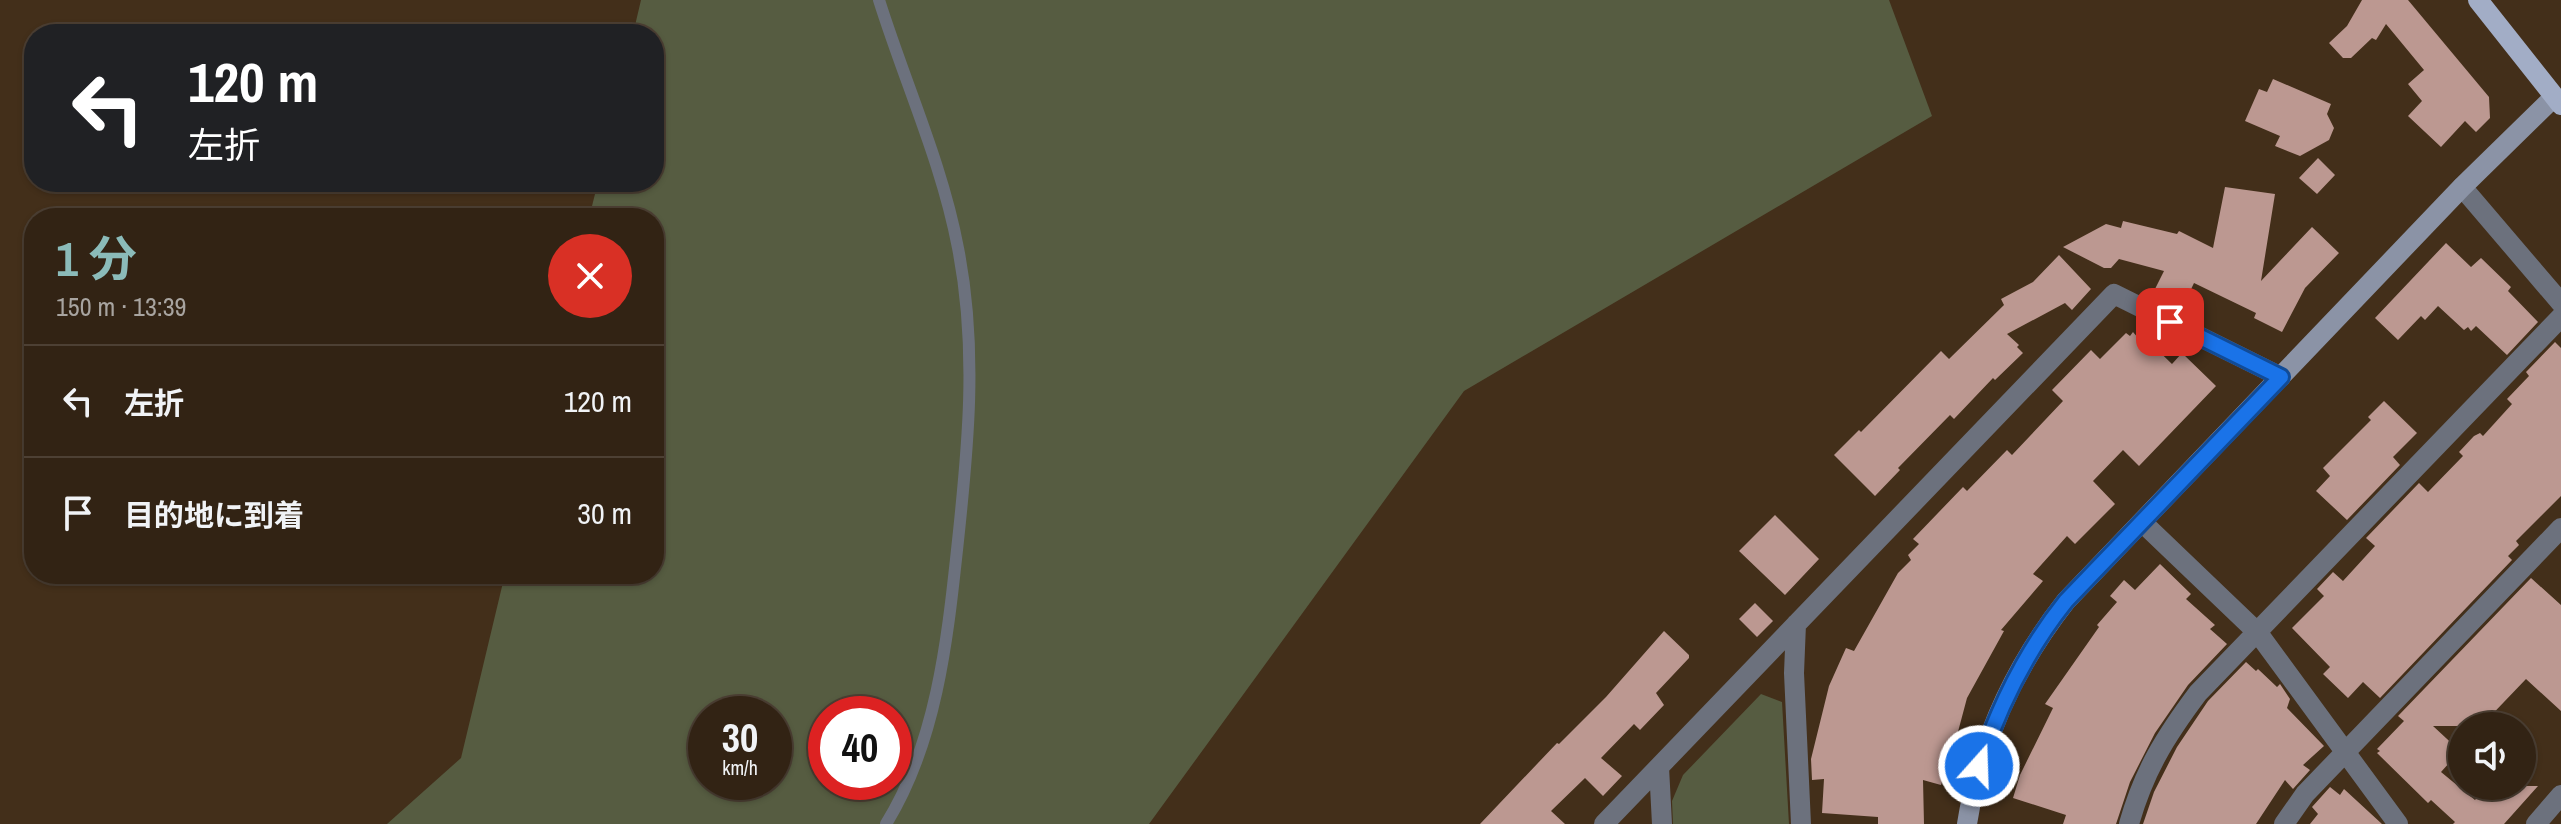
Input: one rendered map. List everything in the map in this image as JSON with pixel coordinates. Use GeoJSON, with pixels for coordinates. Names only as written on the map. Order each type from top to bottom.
{"type":"FeatureCollection","features":[{"type":"Feature","properties":{"kind":"main road"},"geometry":{"type":"LineString","coordinates":[[2478,0],[2559,98]]}},
{"type":"Feature","properties":{"kind":"street"},"geometry":{"type":"LineString","coordinates":[[1967,824],[1986,747],[2005,698],[2043,630],[2066,601],[2462,187],[2559,98]]}},
{"type":"Feature","properties":{"kind":"street"},"geometry":{"type":"LineString","coordinates":[[2462,187],[2561,303]]}},
{"type":"Feature","properties":{"kind":"street"},"geometry":{"type":"LineString","coordinates":[[1604,824],[2114,294],[2281,377]]}},
{"type":"Feature","properties":{"kind":"street"},"geometry":{"type":"LineString","coordinates":[[2129,824],[2145,774],[2169,732],[2198,693],[2561,317]]}},
{"type":"Feature","properties":{"kind":"street"},"geometry":{"type":"LineString","coordinates":[[2142,522],[2258,633],[2398,824]]}},
{"type":"Feature","properties":{"kind":"street"},"geometry":{"type":"LineString","coordinates":[[2284,824],[2305,794],[2561,528]]}},
{"type":"Feature","properties":{"kind":"street"},"geometry":{"type":"LineString","coordinates":[[1796,624],[1794,673],[1801,824]]}},
{"type":"Feature","properties":{"kind":"street"},"geometry":{"type":"LineString","coordinates":[[1659,767],[1662,824]]}},
{"type":"Feature","properties":{"kind":"street"},"geometry":{"type":"LineString","coordinates":[[2536,824],[2561,795]]}},
{"type":"Feature","properties":{"kind":"lane"},"geometry":{"type":"LineString","coordinates":[[879,0],[939,171],[958,249],[971,353],[969,448],[952,597],[934,707],[901,799],[886,824]]}},
{"type":"Feature","properties":{"kind":"green space"},"geometry":{"type":"Polygon","coordinates":[[[641,0],[1889,0],[1932,116],[1464,391],[1149,824],[387,824],[461,758],[503,584],[664,584],[664,208],[592,208],[596,192],[664,192],[664,24],[635,24],[641,0]]]}},
{"type":"Feature","properties":{"kind":"green space"},"geometry":{"type":"Polygon","coordinates":[[[1761,694],[1782,702],[1789,824],[1673,824],[1672,801],[1683,775],[1761,694]]]}},
{"type":"Feature","properties":{"kind":"building"},"geometry":{"type":"Polygon","coordinates":[[[2362,0],[2408,0],[2489,97],[2490,118],[2476,132],[2465,121],[2441,147],[2408,116],[2422,101],[2408,84],[2424,70],[2386,24],[2376,40],[2372,38],[2351,58],[2343,58],[2329,43],[2347,26],[2362,0]]]}},
{"type":"Feature","properties":{"kind":"building"},"geometry":{"type":"Polygon","coordinates":[[[2273,79],[2331,104],[2327,114],[2334,128],[2329,140],[2300,156],[2275,146],[2280,136],[2245,121],[2259,89],[2267,92],[2273,79]]]}},
{"type":"Feature","properties":{"kind":"building"},"geometry":{"type":"Polygon","coordinates":[[[2318,158],[2335,175],[2317,194],[2299,178],[2318,158]]]}},
{"type":"Feature","properties":{"kind":"building"},"geometry":{"type":"Polygon","coordinates":[[[2225,187],[2275,194],[2261,281],[2312,227],[2339,253],[2305,288],[2282,332],[2254,318],[2256,313],[2194,283],[2182,308],[2153,293],[2164,271],[2119,259],[2111,268],[2104,268],[2063,247],[2106,224],[2121,228],[2123,221],[2177,234],[2179,231],[2213,248],[2225,187]]]}},
{"type":"Feature","properties":{"kind":"building"},"geometry":{"type":"Polygon","coordinates":[[[2446,243],[2471,267],[2481,258],[2511,287],[2508,291],[2538,322],[2507,355],[2476,326],[2471,331],[2468,327],[2464,330],[2438,306],[2425,320],[2421,316],[2398,340],[2375,318],[2446,243]]]}},
{"type":"Feature","properties":{"kind":"building"},"geometry":{"type":"Polygon","coordinates":[[[2059,255],[2091,289],[2072,310],[2065,303],[2007,334],[2023,353],[1995,380],[1993,378],[1954,419],[1950,415],[1875,496],[1834,455],[1941,351],[1949,359],[2004,305],[2001,299],[2033,282],[2059,255]]]}},
{"type":"Feature","properties":{"kind":"building"},"geometry":{"type":"Polygon","coordinates":[[[2133,332],[2139,339],[2142,335],[2172,364],[2182,353],[2216,386],[2139,466],[2123,450],[2093,481],[2115,504],[2075,544],[2067,536],[2033,574],[2043,581],[2001,630],[2004,631],[1967,698],[1941,785],[1923,780],[1924,824],[1878,824],[1878,817],[1822,813],[1824,779],[1812,780],[1811,759],[1829,686],[1846,648],[1854,651],[1898,573],[1911,560],[1908,555],[1919,544],[1913,539],[1963,487],[1967,491],[2007,450],[2012,455],[2063,401],[2052,390],[2091,350],[2100,359],[2126,333],[2130,336],[2133,332]]]}},
{"type":"Feature","properties":{"kind":"building"},"geometry":{"type":"Polygon","coordinates":[[[2555,342],[2561,348],[2561,496],[2516,541],[2519,545],[2508,556],[2512,560],[2380,698],[2363,682],[2348,698],[2323,674],[2330,667],[2292,628],[2324,596],[2317,589],[2333,572],[2343,581],[2375,546],[2366,538],[2419,483],[2428,492],[2463,456],[2459,452],[2474,436],[2480,433],[2483,436],[2512,404],[2507,399],[2529,376],[2526,372],[2555,342]]]}},
{"type":"Feature","properties":{"kind":"building"},"geometry":{"type":"Polygon","coordinates":[[[2384,401],[2417,433],[2393,457],[2400,465],[2347,520],[2316,491],[2330,476],[2323,468],[2371,420],[2368,417],[2384,401]]]}},
{"type":"Feature","properties":{"kind":"building"},"geometry":{"type":"Polygon","coordinates":[[[1775,515],[1819,559],[1785,595],[1739,551],[1775,515]]]}},
{"type":"Feature","properties":{"kind":"building"},"geometry":{"type":"Polygon","coordinates":[[[2160,564],[2191,594],[2186,599],[2215,625],[2210,629],[2227,644],[2188,685],[2155,733],[2130,782],[2116,824],[2063,824],[2066,815],[2013,798],[2020,775],[2053,708],[2045,704],[2099,627],[2097,625],[2117,602],[2110,596],[2124,580],[2135,590],[2160,564]]]}},
{"type":"Feature","properties":{"kind":"building"},"geometry":{"type":"Polygon","coordinates":[[[2531,578],[2561,605],[2561,711],[2526,679],[2494,712],[2448,712],[2448,726],[2433,726],[2448,740],[2448,764],[2441,772],[2448,778],[2448,800],[2525,800],[2504,824],[2453,824],[2455,822],[2431,800],[2428,803],[2377,753],[2380,751],[2377,749],[2404,721],[2398,716],[2531,578]]]}},
{"type":"Feature","properties":{"kind":"building"},"geometry":{"type":"Polygon","coordinates":[[[1755,603],[1773,621],[1757,637],[1739,619],[1755,603]]]}},
{"type":"Feature","properties":{"kind":"building"},"geometry":{"type":"Polygon","coordinates":[[[1664,631],[1689,658],[1656,693],[1664,705],[1640,730],[1634,724],[1601,758],[1622,776],[1603,796],[1585,778],[1551,811],[1565,824],[1480,824],[1606,697],[1664,631]]]}},
{"type":"Feature","properties":{"kind":"building"},"geometry":{"type":"Polygon","coordinates":[[[2246,662],[2277,687],[2280,684],[2290,699],[2287,708],[2324,746],[2303,765],[2310,770],[2293,789],[2285,780],[2256,824],[2143,824],[2154,792],[2177,747],[2208,701],[2246,662]]]}},
{"type":"Feature","properties":{"kind":"building"},"geometry":{"type":"Polygon","coordinates":[[[2330,787],[2340,795],[2344,789],[2382,824],[2310,824],[2318,814],[2312,807],[2330,787]]]}},
{"type":"Feature","properties":{"kind":"route"},"geometry":{"type":"LineString","coordinates":[[1979,766],[2005,698],[2043,630],[2066,601],[2281,377],[2170,322]]}}]}
